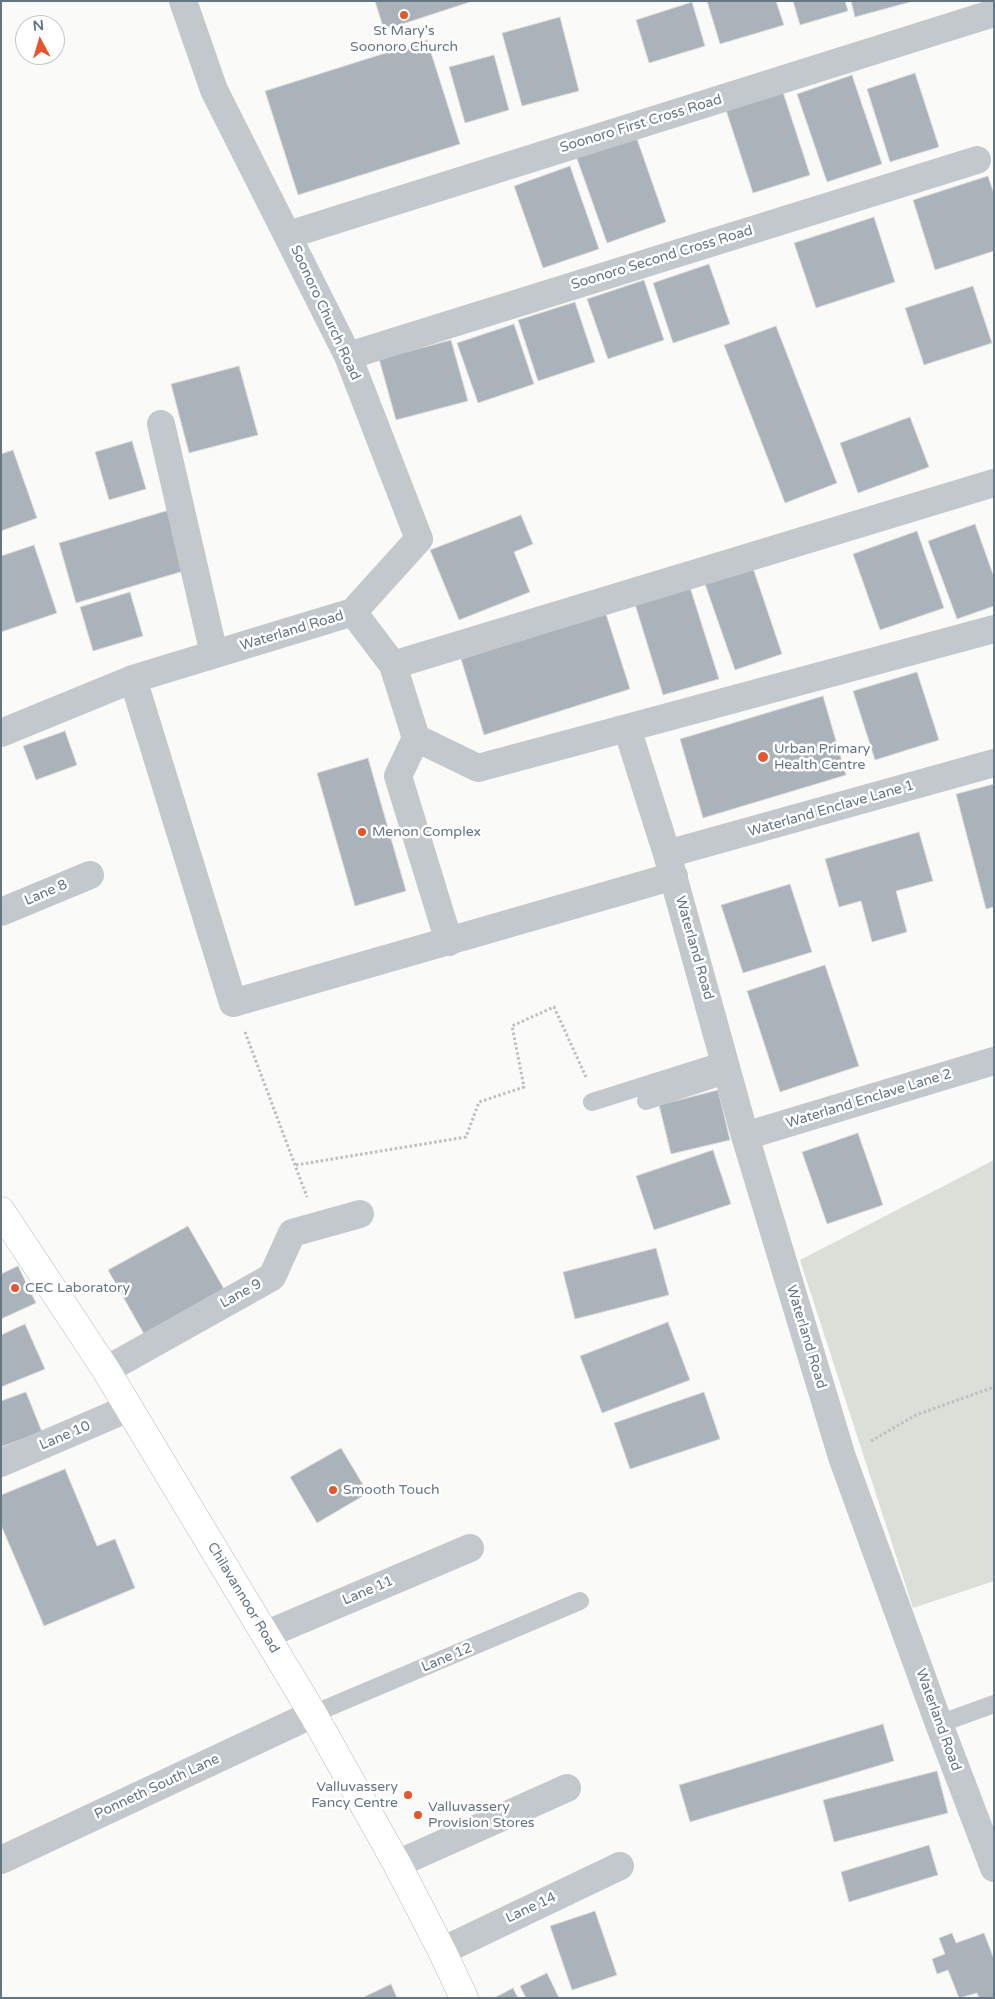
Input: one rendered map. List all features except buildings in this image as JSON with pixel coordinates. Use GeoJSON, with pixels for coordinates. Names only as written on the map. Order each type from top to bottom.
{"type":"FeatureCollection","features":[{"type":"Feature","properties":{"kind":"street","name":"Soonoro Church Road"},"geometry":{"type":"LineString","coordinates":[[183,1],[214,90],[348,356],[419,539],[353,612]]}},
{"type":"Feature","properties":{"kind":"street","name":"Soonoro First Cross Road"},"geometry":{"type":"LineString","coordinates":[[288,235],[994,13]]}},
{"type":"Feature","properties":{"kind":"street","name":"Soonoro Second Cross Road"},"geometry":{"type":"LineString","coordinates":[[348,356],[976,160]]}},
{"type":"Feature","properties":{"kind":"street"},"geometry":{"type":"LineString","coordinates":[[161,424],[214,654]]}},
{"type":"Feature","properties":{"kind":"street"},"geometry":{"type":"LineString","coordinates":[[393,665],[994,482]]}},
{"type":"Feature","properties":{"kind":"street","name":"Waterland Road"},"geometry":{"type":"LineString","coordinates":[[1,733],[133,679],[353,612],[393,665],[416,738]]}},
{"type":"Feature","properties":{"kind":"street"},"geometry":{"type":"LineString","coordinates":[[449,942],[398,776],[416,738],[478,768],[994,630]]}},
{"type":"Feature","properties":{"kind":"street"},"geometry":{"type":"LineString","coordinates":[[133,679],[234,1003]]}},
{"type":"Feature","properties":{"kind":"street","name":"Waterland Road"},"geometry":{"type":"LineString","coordinates":[[627,728],[671,865],[745,1136],[842,1457],[939,1724],[986,1827],[994,1868]]}},
{"type":"Feature","properties":{"kind":"street","name":"Waterland Enclave Lane 1"},"geometry":{"type":"LineString","coordinates":[[234,1003],[449,942],[671,865],[994,763]]}},
{"type":"Feature","properties":{"kind":"street","name":"Lane 8"},"geometry":{"type":"LineString","coordinates":[[1,912],[90,875]]}},
{"type":"Feature","properties":{"kind":"street","name":"Waterland Enclave Lane 2"},"geometry":{"type":"LineString","coordinates":[[745,1136],[994,1062]]}},
{"type":"Feature","properties":{"kind":"street","name":"Chilavannoor Road"},"geometry":{"type":"LineString","coordinates":[[1,1211],[106,1370],[313,1714],[397,1864],[464,1998]]}},
{"type":"Feature","properties":{"kind":"street","name":"Lane 9"},"geometry":{"type":"LineString","coordinates":[[106,1370],[272,1277],[292,1233],[360,1214]]}},
{"type":"Feature","properties":{"kind":"street","name":"Lane 10"},"geometry":{"type":"LineString","coordinates":[[1,1463],[129,1408]]}},
{"type":"Feature","properties":{"kind":"street","name":"Lane 11"},"geometry":{"type":"LineString","coordinates":[[265,1635],[470,1548]]}},
{"type":"Feature","properties":{"kind":"street","name":"Ponneth South Lane"},"geometry":{"type":"LineString","coordinates":[[1,1860],[313,1714]]}},
{"type":"Feature","properties":{"kind":"street"},"geometry":{"type":"LineString","coordinates":[[397,1864],[567,1788]]}},
{"type":"Feature","properties":{"kind":"street","name":"Lane 14"},"geometry":{"type":"LineString","coordinates":[[442,1951],[620,1866]]}},
{"type":"Feature","properties":{"kind":"lane"},"geometry":{"type":"LineString","coordinates":[[646,1101],[727,1067]]}},
{"type":"Feature","properties":{"kind":"lane"},"geometry":{"type":"LineString","coordinates":[[592,1102],[727,1067]]}},
{"type":"Feature","properties":{"kind":"lane","name":"Lane 12"},"geometry":{"type":"LineString","coordinates":[[313,1714],[580,1601]]}},
{"type":"Feature","properties":{"kind":"lane"},"geometry":{"type":"LineString","coordinates":[[939,1724],[994,1704]]}},
{"type":"Feature","properties":{"kind":"path"},"geometry":{"type":"LineString","coordinates":[[234,1003],[318,1226]]}},
{"type":"Feature","properties":{"kind":"path"},"geometry":{"type":"LineString","coordinates":[[296,1166],[466,1137],[479,1102],[524,1087],[512,1026],[554,1007],[590,1084]]}},
{"type":"Feature","properties":{"kind":"path"},"geometry":{"type":"LineString","coordinates":[[842,1457],[916,1415],[994,1387]]}},
{"type":"Feature","properties":{"kind":"shaded area"},"geometry":{"type":"Polygon","coordinates":[[[994,1160],[994,1581],[913,1608],[800,1260],[994,1160]]]}},
{"type":"Feature","properties":{"kind":"place","name":"St Mary's Soonoro Church"},"geometry":{"type":"Point","coordinates":[404,15]}},
{"type":"Feature","properties":{"kind":"place","name":"Urban Primary Health Centre"},"geometry":{"type":"Point","coordinates":[763,757]}},
{"type":"Feature","properties":{"kind":"place","name":"Menon Complex"},"geometry":{"type":"Point","coordinates":[362,832]}},
{"type":"Feature","properties":{"kind":"place","name":"CEC Laboratory"},"geometry":{"type":"Point","coordinates":[15,1288]}},
{"type":"Feature","properties":{"kind":"place","name":"Smooth Touch"},"geometry":{"type":"Point","coordinates":[333,1490]}},
{"type":"Feature","properties":{"kind":"place","name":"Valluvassery Fancy Centre"},"geometry":{"type":"Point","coordinates":[408,1795]}},
{"type":"Feature","properties":{"kind":"place","name":"Valluvassery Provision Stores"},"geometry":{"type":"Point","coordinates":[418,1815]}}]}
